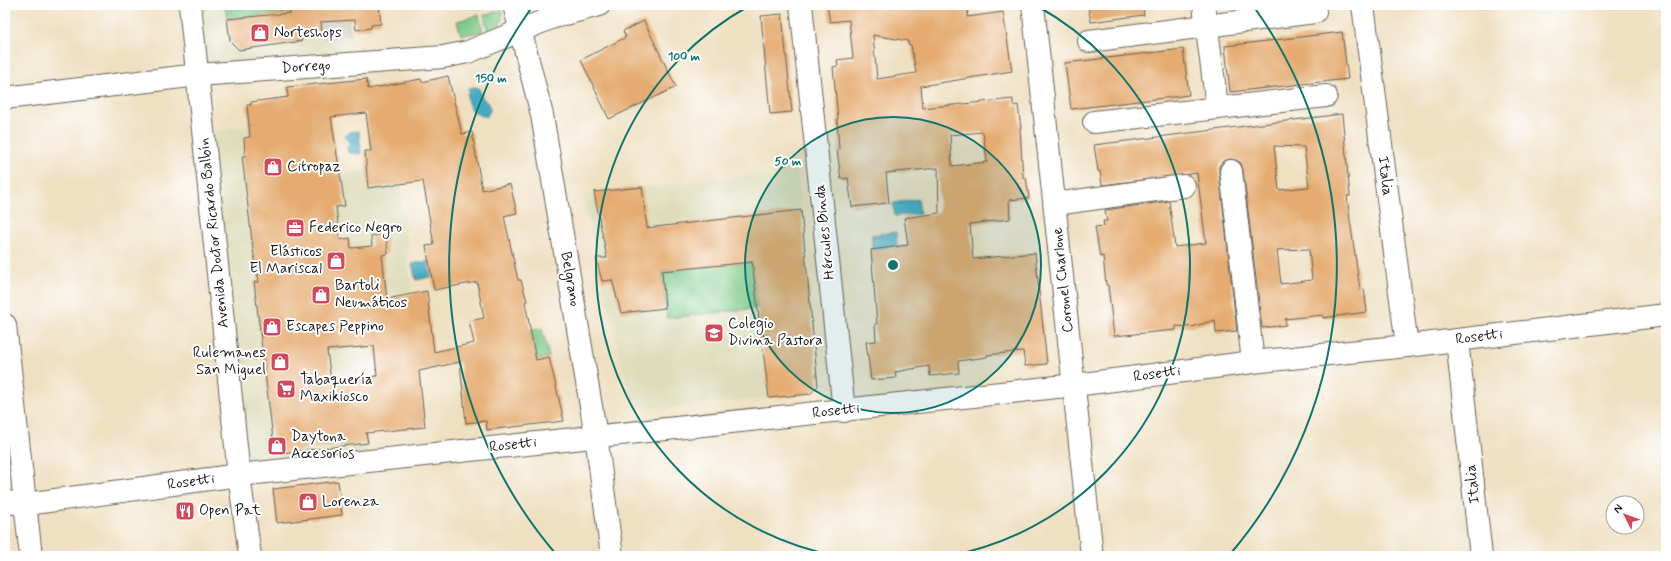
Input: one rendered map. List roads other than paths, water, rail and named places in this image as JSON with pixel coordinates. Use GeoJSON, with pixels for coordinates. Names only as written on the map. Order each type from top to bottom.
{"type":"FeatureCollection","features":[{"type":"Feature","properties":{"kind":"street","name":"Avenida Doctor Ricardo Balbín"},"geometry":{"type":"LineString","coordinates":[[190,5],[239,475],[250,556]]}},
{"type":"Feature","properties":{"kind":"street","name":"Belgrano"},"geometry":{"type":"LineString","coordinates":[[514,5],[542,115],[596,436],[612,556]]}},
{"type":"Feature","properties":{"kind":"street","name":"Dorrego"},"geometry":{"type":"LineString","coordinates":[[5,98],[198,75],[443,57],[468,52],[520,32],[551,18],[598,5]]}},
{"type":"Feature","properties":{"kind":"street","name":"Hércules Binda"},"geometry":{"type":"LineString","coordinates":[[801,5],[844,411]]}},
{"type":"Feature","properties":{"kind":"street","name":"Coronel Charlone"},"geometry":{"type":"LineString","coordinates":[[1033,5],[1075,385],[1092,556]]}},
{"type":"Feature","properties":{"kind":"street","name":"Italia"},"geometry":{"type":"LineString","coordinates":[[1363,5],[1407,346]]}},
{"type":"Feature","properties":{"kind":"street"},"geometry":{"type":"LineString","coordinates":[[1089,41],[1206,15],[1315,12]]}},
{"type":"Feature","properties":{"kind":"street"},"geometry":{"type":"LineString","coordinates":[[1206,15],[1217,107]]}},
{"type":"Feature","properties":{"kind":"street"},"geometry":{"type":"LineString","coordinates":[[1094,122],[1217,107],[1326,96]]}},
{"type":"Feature","properties":{"kind":"street"},"geometry":{"type":"LineString","coordinates":[[1231,171],[1253,362]]}},
{"type":"Feature","properties":{"kind":"street"},"geometry":{"type":"LineString","coordinates":[[1055,204],[1184,186]]}},
{"type":"Feature","properties":{"kind":"street","name":"Rosetti"},"geometry":{"type":"LineString","coordinates":[[15,503],[239,475],[1075,385],[1253,362],[1407,346],[1666,315]]}},
{"type":"Feature","properties":{"kind":"street"},"geometry":{"type":"LineString","coordinates":[[5,325],[15,503],[31,556]]}},
{"type":"Feature","properties":{"kind":"street","name":"Italia"},"geometry":{"type":"LineString","coordinates":[[1457,340],[1481,556]]}},
{"type":"Feature","properties":{"kind":"water"},"geometry":{"type":"Polygon","coordinates":[[[475,87],[479,89],[482,97],[489,105],[490,110],[487,116],[482,116],[474,112],[467,100],[468,88],[475,87]]]}},
{"type":"Feature","properties":{"kind":"water"},"geometry":{"type":"Polygon","coordinates":[[[359,131],[361,154],[348,153],[347,147],[350,144],[346,138],[346,135],[350,132],[359,131]]]}},
{"type":"Feature","properties":{"kind":"water"},"geometry":{"type":"Polygon","coordinates":[[[918,199],[920,214],[895,216],[893,203],[918,199]]]}},
{"type":"Feature","properties":{"kind":"water"},"geometry":{"type":"Polygon","coordinates":[[[896,232],[897,247],[872,250],[872,235],[896,232]]]}},
{"type":"Feature","properties":{"kind":"water"},"geometry":{"type":"Polygon","coordinates":[[[440,259],[444,274],[416,280],[412,264],[440,259]]]}},
{"type":"Feature","properties":{"kind":"place","name":"Norteshops"},"geometry":{"type":"Point","coordinates":[260,33]}},
{"type":"Feature","properties":{"kind":"place","name":"Citropaz"},"geometry":{"type":"Point","coordinates":[273,167]}},
{"type":"Feature","properties":{"kind":"place","name":"Federico Negro"},"geometry":{"type":"Point","coordinates":[295,228]}},
{"type":"Feature","properties":{"kind":"place","name":"Elásticos El Mariscal"},"geometry":{"type":"Point","coordinates":[336,261]}},
{"type":"Feature","properties":{"kind":"place","name":"Bartoli Neumáticos"},"geometry":{"type":"Point","coordinates":[321,295]}},
{"type":"Feature","properties":{"kind":"place","name":"Escapes Peppino"},"geometry":{"type":"Point","coordinates":[272,327]}},
{"type":"Feature","properties":{"kind":"place","name":"Colegio Divina Pastora"},"geometry":{"type":"Point","coordinates":[714,333]}},
{"type":"Feature","properties":{"kind":"place","name":"Rulemanes San Miguel"},"geometry":{"type":"Point","coordinates":[280,362]}},
{"type":"Feature","properties":{"kind":"place","name":"Tabaquería Maxikiosco"},"geometry":{"type":"Point","coordinates":[286,389]}},
{"type":"Feature","properties":{"kind":"place","name":"Daytona Accesorios"},"geometry":{"type":"Point","coordinates":[277,446]}},
{"type":"Feature","properties":{"kind":"place","name":"Lorenza"},"geometry":{"type":"Point","coordinates":[308,502]}},
{"type":"Feature","properties":{"kind":"place","name":"Open Pat"},"geometry":{"type":"Point","coordinates":[185,511]}}]}
